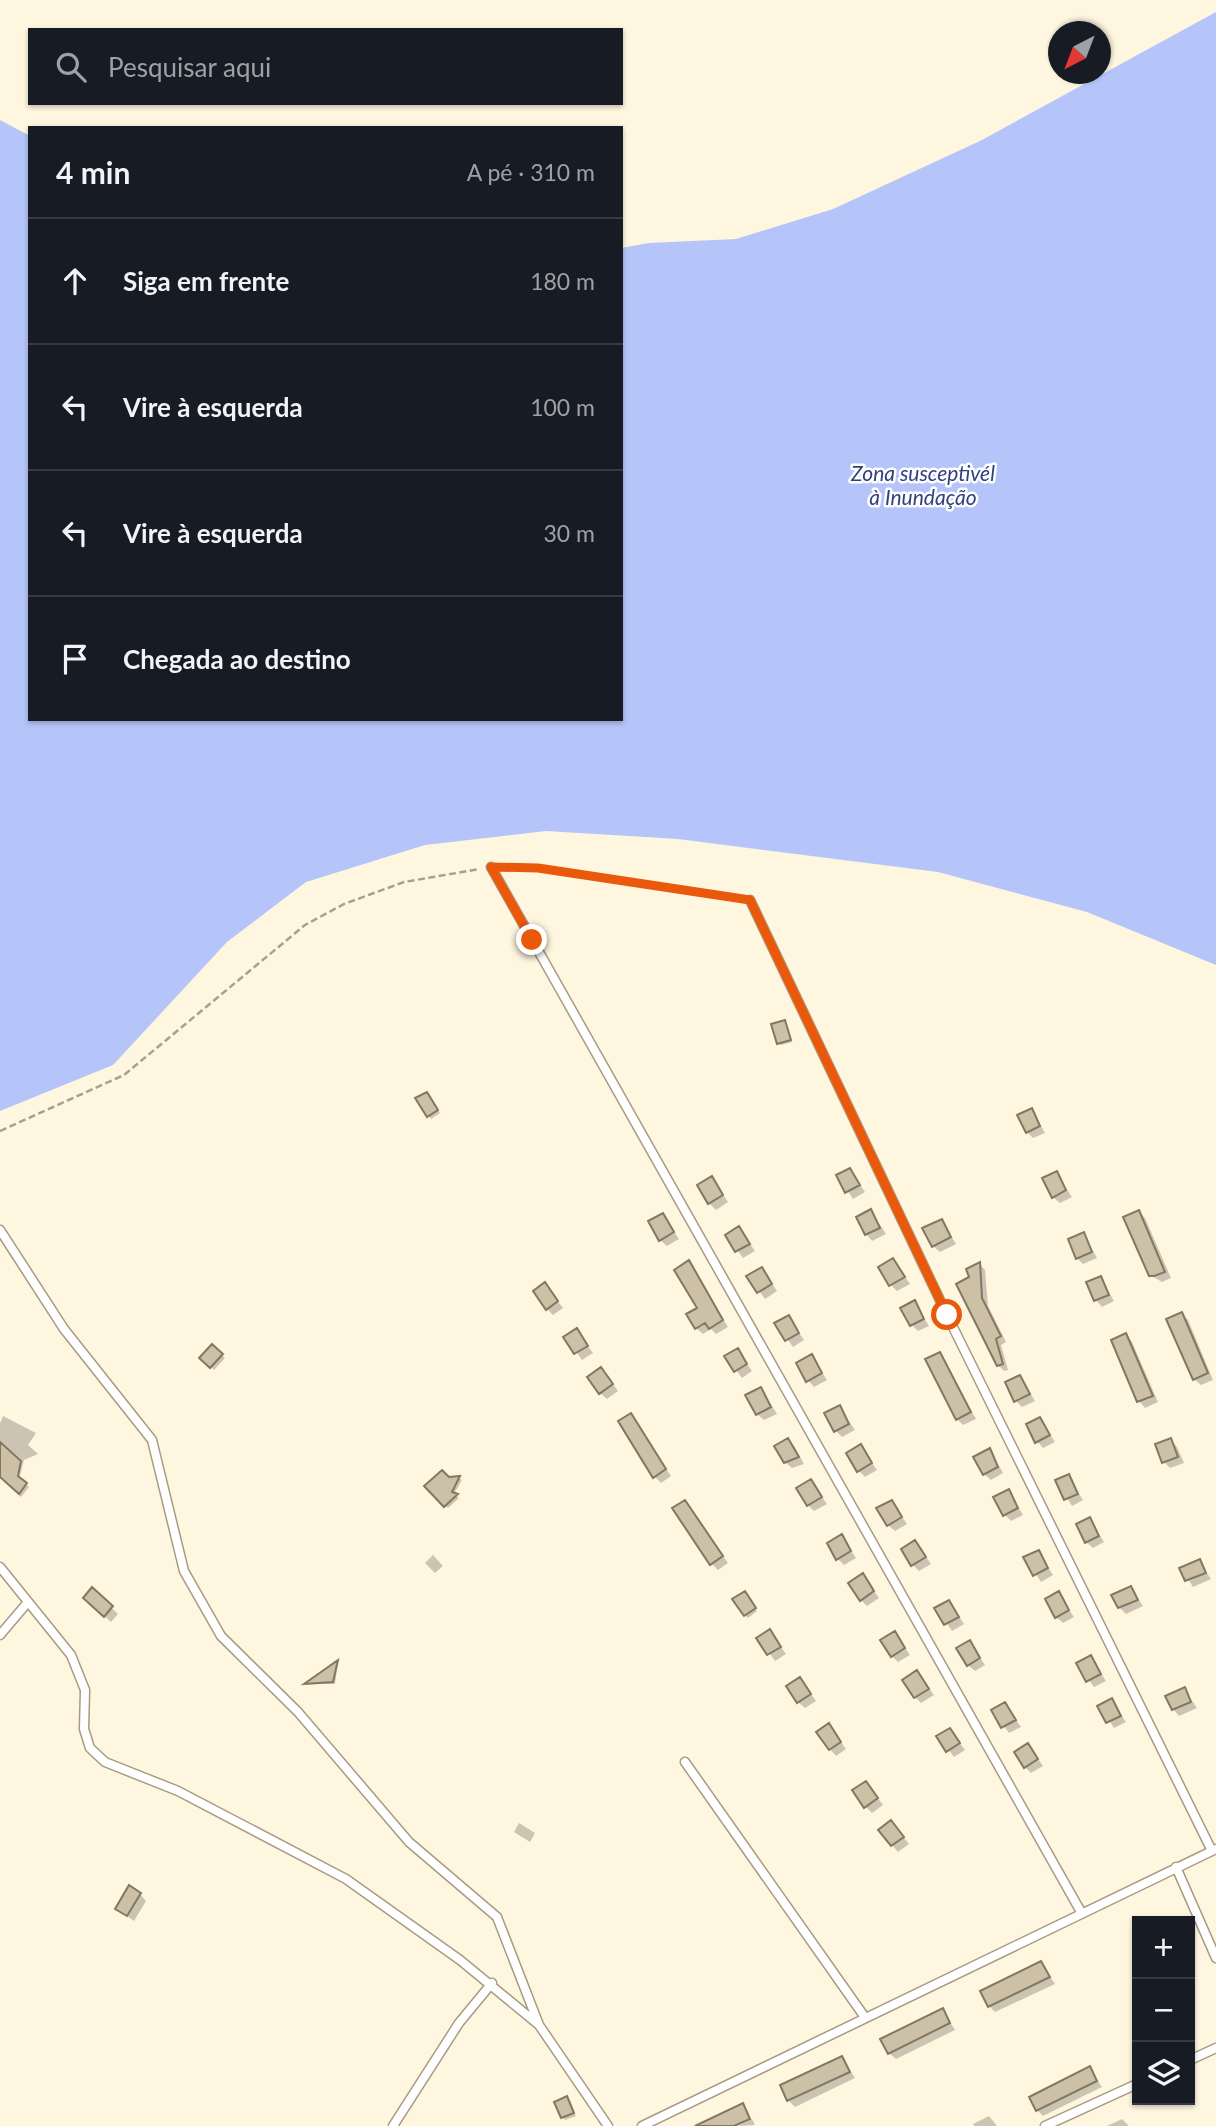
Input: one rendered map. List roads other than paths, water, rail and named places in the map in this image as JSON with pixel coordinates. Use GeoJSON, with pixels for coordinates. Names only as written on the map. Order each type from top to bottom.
{"type":"FeatureCollection","features":[{"type":"Feature","properties":{"kind":"lane"},"geometry":{"type":"LineString","coordinates":[[491,867],[1081,1912]]}},
{"type":"Feature","properties":{"kind":"lane"},"geometry":{"type":"LineString","coordinates":[[642,2126],[864,2016],[1214,1850],[947,1315],[750,900]]}},
{"type":"Feature","properties":{"kind":"lane"},"geometry":{"type":"LineString","coordinates":[[0,1230],[64,1329],[152,1440],[184,1570],[221,1636],[298,1712],[409,1842],[497,1917],[539,2025],[608,2126]]}},
{"type":"Feature","properties":{"kind":"lane"},"geometry":{"type":"LineString","coordinates":[[0,1567],[71,1655],[85,1690],[84,1729],[90,1748],[105,1762],[178,1791],[346,1879],[492,1983],[539,2025]]}},
{"type":"Feature","properties":{"kind":"lane"},"geometry":{"type":"LineString","coordinates":[[0,1635],[28,1602]]}},
{"type":"Feature","properties":{"kind":"lane"},"geometry":{"type":"LineString","coordinates":[[685,1762],[864,2016]]}},
{"type":"Feature","properties":{"kind":"lane"},"geometry":{"type":"LineString","coordinates":[[1176,1867],[1216,1958]]}},
{"type":"Feature","properties":{"kind":"lane"},"geometry":{"type":"LineString","coordinates":[[393,2126],[459,2023],[492,1983]]}},
{"type":"Feature","properties":{"kind":"lane"},"geometry":{"type":"LineString","coordinates":[[1195,2058],[1216,2048]]}},
{"type":"Feature","properties":{"kind":"lane"},"geometry":{"type":"LineString","coordinates":[[1045,2126],[1132,2086]]}},
{"type":"Feature","properties":{"kind":"water","name":"Zona susceptivél à Inundação"},"geometry":{"type":"Polygon","coordinates":[[[1216,12],[1216,965],[1087,912],[938,872],[678,839],[546,831],[425,845],[306,882],[227,942],[113,1065],[0,1111],[0,120],[28,135],[28,721],[623,721],[623,248],[649,243],[736,239],[833,209],[980,141],[1084,84],[1111,84],[1111,69],[1216,12]]]}}]}
